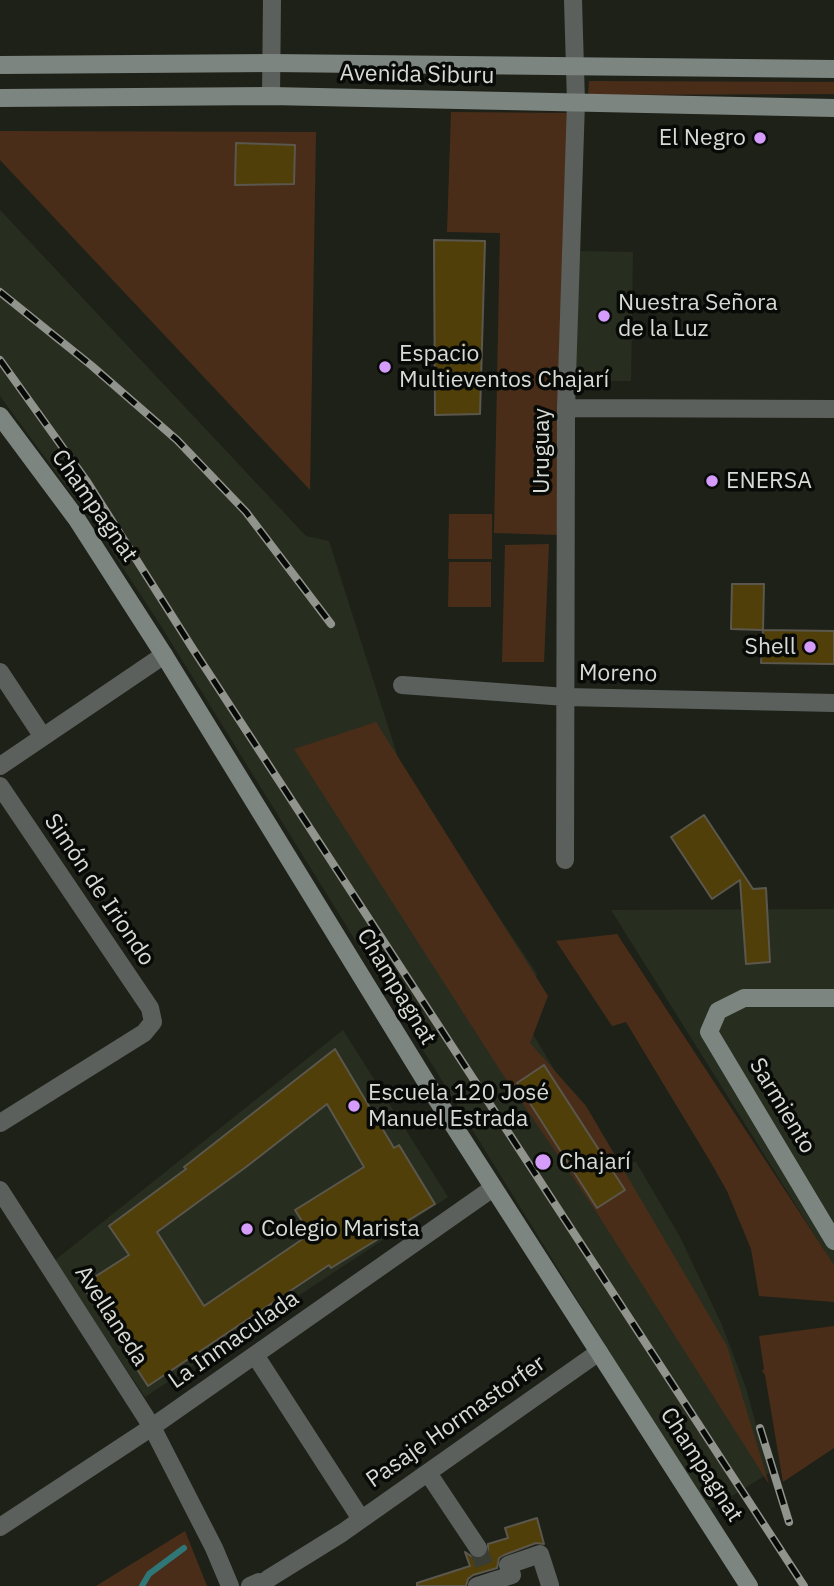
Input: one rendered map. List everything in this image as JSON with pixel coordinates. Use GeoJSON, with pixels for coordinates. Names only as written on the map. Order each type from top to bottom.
{"type":"FeatureCollection","features":[{"type":"Feature","properties":{"kind":"street"},"geometry":{"type":"LineString","coordinates":[[271,96],[272,0]]}},
{"type":"Feature","properties":{"kind":"street","name":"Uruguay"},"geometry":{"type":"LineString","coordinates":[[565,860],[566,408],[576,102],[573,0]]}},
{"type":"Feature","properties":{"kind":"street","name":"Avenida Siburu"},"geometry":{"type":"LineString","coordinates":[[0,65],[272,63],[834,69]]}},
{"type":"Feature","properties":{"kind":"street","name":"Avenida Siburu"},"geometry":{"type":"LineString","coordinates":[[0,98],[271,96],[834,108]]}},
{"type":"Feature","properties":{"kind":"street"},"geometry":{"type":"LineString","coordinates":[[566,408],[834,410]]}},
{"type":"Feature","properties":{"kind":"street","name":"Champagnat"},"geometry":{"type":"LineString","coordinates":[[0,416],[76,519],[164,655],[436,1098],[749,1586]]}},
{"type":"Feature","properties":{"kind":"street"},"geometry":{"type":"LineString","coordinates":[[0,766],[164,655]]}},
{"type":"Feature","properties":{"kind":"street"},"geometry":{"type":"LineString","coordinates":[[0,672],[43,737]]}},
{"type":"Feature","properties":{"kind":"street","name":"Moreno"},"geometry":{"type":"LineString","coordinates":[[402,685],[566,697],[834,703]]}},
{"type":"Feature","properties":{"kind":"street","name":"Simón de Iriondo"},"geometry":{"type":"LineString","coordinates":[[0,786],[149,1008],[153,1022],[144,1032],[0,1123]]}},
{"type":"Feature","properties":{"kind":"street","name":"Sarmiento"},"geometry":{"type":"LineString","coordinates":[[834,998],[744,998],[718,1012],[709,1032],[834,1241]]}},
{"type":"Feature","properties":{"kind":"street","name":"La Inmaculada"},"geometry":{"type":"LineString","coordinates":[[0,1527],[152,1427],[493,1188]]}},
{"type":"Feature","properties":{"kind":"street","name":"Avellaneda"},"geometry":{"type":"LineString","coordinates":[[0,1189],[152,1427],[214,1548],[230,1586]]}},
{"type":"Feature","properties":{"kind":"street","name":"Pasaje Hormastorfer"},"geometry":{"type":"LineString","coordinates":[[259,1582],[342,1533],[599,1352]]}},
{"type":"Feature","properties":{"kind":"street"},"geometry":{"type":"LineString","coordinates":[[255,1354],[361,1519]]}},
{"type":"Feature","properties":{"kind":"street"},"geometry":{"type":"LineString","coordinates":[[428,1473],[478,1548]]}},
{"type":"Feature","properties":{"kind":"street"},"geometry":{"type":"LineString","coordinates":[[486,1582],[512,1575],[508,1565],[540,1554],[550,1585]]}},
{"type":"Feature","properties":{"kind":"shaded area"},"geometry":{"type":"Polygon","coordinates":[[[589,81],[834,82],[834,94],[588,95],[589,81]]]}},
{"type":"Feature","properties":{"kind":"shaded area"},"geometry":{"type":"Polygon","coordinates":[[[451,112],[567,113],[560,535],[494,533],[500,233],[447,232],[451,112]]]}},
{"type":"Feature","properties":{"kind":"shaded area"},"geometry":{"type":"Polygon","coordinates":[[[0,131],[316,132],[310,490],[0,160],[0,131]]]}},
{"type":"Feature","properties":{"kind":"shaded area"},"geometry":{"type":"Polygon","coordinates":[[[0,210],[306,536],[329,541],[399,761],[425,806],[537,974],[522,1016],[611,1164],[636,1162],[680,1237],[721,1323],[746,1388],[769,1473],[708,1511],[161,626],[97,528],[0,396],[0,210]]]}},
{"type":"Feature","properties":{"kind":"shaded area","name":"Nuestra Señora de la Luz"},"geometry":{"type":"Polygon","coordinates":[[[577,251],[633,252],[631,381],[575,381],[577,251]]]}},
{"type":"Feature","properties":{"kind":"shaded area"},"geometry":{"type":"Polygon","coordinates":[[[449,514],[492,514],[492,559],[448,559],[449,514]]]}},
{"type":"Feature","properties":{"kind":"shaded area"},"geometry":{"type":"Polygon","coordinates":[[[549,544],[544,662],[502,662],[505,545],[549,544]]]}},
{"type":"Feature","properties":{"kind":"shaded area"},"geometry":{"type":"Polygon","coordinates":[[[449,562],[491,562],[491,607],[448,607],[449,562]]]}},
{"type":"Feature","properties":{"kind":"shaded area"},"geometry":{"type":"Polygon","coordinates":[[[376,722],[548,996],[530,1043],[586,1106],[727,1346],[769,1484],[597,1213],[500,1070],[294,749],[376,722]]]}},
{"type":"Feature","properties":{"kind":"shaded area"},"geometry":{"type":"Polygon","coordinates":[[[834,909],[834,1266],[611,910],[834,909]]]}},
{"type":"Feature","properties":{"kind":"shaded area"},"geometry":{"type":"Polygon","coordinates":[[[617,934],[834,1265],[834,1302],[759,1296],[751,1249],[727,1191],[710,1161],[626,1022],[612,1026],[556,941],[617,934]]]}},
{"type":"Feature","properties":{"kind":"shaded area","name":"Colegio Marista"},"geometry":{"type":"Polygon","coordinates":[[[343,1030],[448,1197],[145,1397],[54,1261],[343,1030]]]}},
{"type":"Feature","properties":{"kind":"shaded area"},"geometry":{"type":"Polygon","coordinates":[[[834,1326],[834,1448],[783,1482],[765,1375],[762,1371],[764,1369],[759,1336],[834,1326]]]}},
{"type":"Feature","properties":{"kind":"shaded area"},"geometry":{"type":"Polygon","coordinates":[[[185,1531],[207,1586],[96,1586],[185,1531]]]}},
{"type":"Feature","properties":{"kind":"building"},"geometry":{"type":"Polygon","coordinates":[[[236,143],[295,145],[294,184],[235,185],[236,143]]]}},
{"type":"Feature","properties":{"kind":"building"},"geometry":{"type":"Polygon","coordinates":[[[434,240],[485,241],[480,414],[435,415],[434,240]]]}},
{"type":"Feature","properties":{"kind":"building"},"geometry":{"type":"Polygon","coordinates":[[[732,584],[764,584],[763,630],[731,629],[732,584]]]}},
{"type":"Feature","properties":{"kind":"building"},"geometry":{"type":"Polygon","coordinates":[[[763,630],[834,631],[834,664],[761,663],[763,630]]]}},
{"type":"Feature","properties":{"kind":"building"},"geometry":{"type":"Polygon","coordinates":[[[704,815],[753,889],[766,888],[770,962],[746,964],[740,880],[712,899],[671,837],[704,815]]]}},
{"type":"Feature","properties":{"kind":"building"},"geometry":{"type":"Polygon","coordinates":[[[335,1049],[394,1148],[399,1145],[435,1204],[331,1268],[329,1265],[148,1386],[82,1285],[129,1255],[109,1226],[186,1169],[184,1167],[335,1049]],[[327,1104],[157,1232],[204,1306],[310,1234],[295,1210],[364,1167],[327,1104]]]}},
{"type":"Feature","properties":{"kind":"building"},"geometry":{"type":"Polygon","coordinates":[[[544,1065],[625,1190],[597,1208],[517,1083],[544,1065]]]}},
{"type":"Feature","properties":{"kind":"building"},"geometry":{"type":"Polygon","coordinates":[[[537,1518],[544,1544],[536,1543],[504,1555],[499,1558],[497,1568],[473,1575],[466,1586],[417,1586],[417,1583],[470,1566],[465,1552],[474,1558],[484,1558],[488,1552],[488,1544],[508,1538],[505,1528],[537,1518]]]}},
{"type":"Feature","properties":{"kind":"waterway"},"geometry":{"type":"LineString","coordinates":[[142,1586],[149,1574],[184,1548]]}},
{"type":"Feature","properties":{"kind":"tunnel"},"geometry":{"type":"LineString","coordinates":[[478,1548],[489,1579]]}},
{"type":"Feature","properties":{"kind":"railway"},"geometry":{"type":"LineString","coordinates":[[0,292],[92,366],[177,440],[246,512],[331,624]]}},
{"type":"Feature","properties":{"kind":"railway"},"geometry":{"type":"LineString","coordinates":[[0,360],[86,480],[193,649],[804,1586]]}},
{"type":"Feature","properties":{"kind":"railway"},"geometry":{"type":"LineString","coordinates":[[760,1428],[789,1522]]}},
{"type":"Feature","properties":{"kind":"place","name":"El Negro"},"geometry":{"type":"Point","coordinates":[760,138]}},
{"type":"Feature","properties":{"kind":"place","name":"Nuestra Señora de la Luz"},"geometry":{"type":"Point","coordinates":[604,316]}},
{"type":"Feature","properties":{"kind":"place","name":"Espacio Multieventos Chajarí"},"geometry":{"type":"Point","coordinates":[385,367]}},
{"type":"Feature","properties":{"kind":"place","name":"ENERSA"},"geometry":{"type":"Point","coordinates":[712,481]}},
{"type":"Feature","properties":{"kind":"place","name":"Shell"},"geometry":{"type":"Point","coordinates":[810,647]}},
{"type":"Feature","properties":{"kind":"place","name":"Escuela 120 José Manuel Estrada"},"geometry":{"type":"Point","coordinates":[354,1106]}},
{"type":"Feature","properties":{"kind":"place","name":"Chajarí"},"geometry":{"type":"Point","coordinates":[543,1162]}},
{"type":"Feature","properties":{"kind":"place","name":"Colegio Marista"},"geometry":{"type":"Point","coordinates":[247,1229]}}]}
